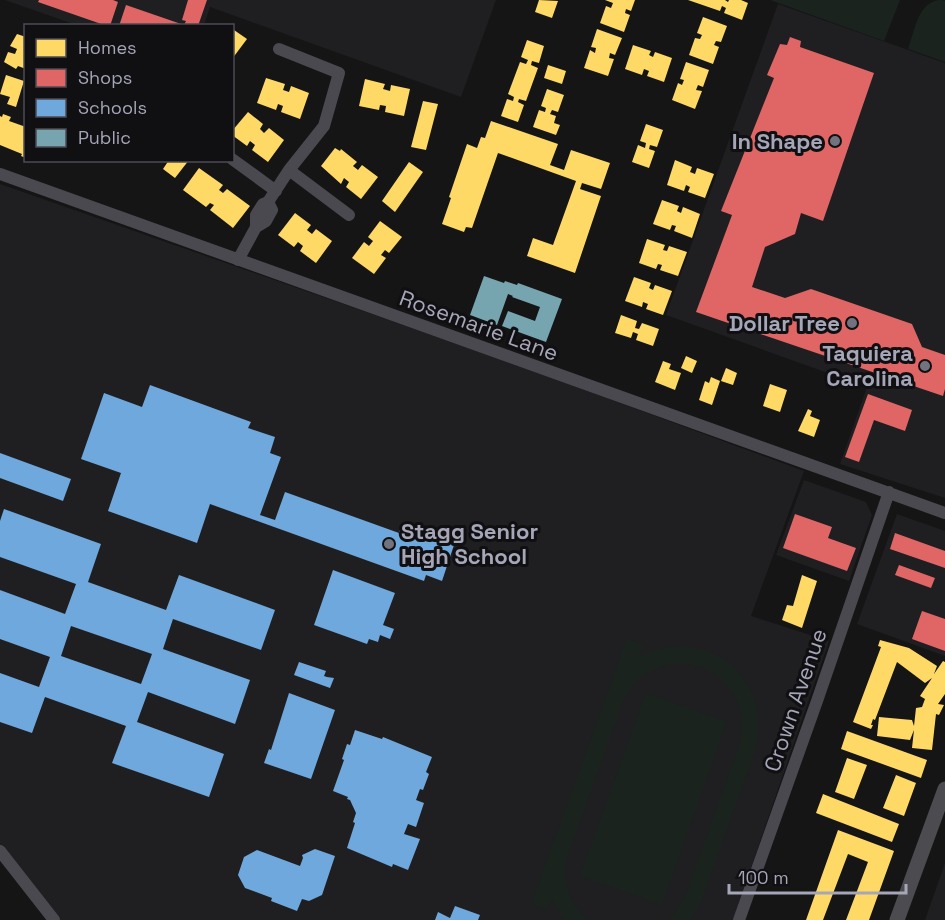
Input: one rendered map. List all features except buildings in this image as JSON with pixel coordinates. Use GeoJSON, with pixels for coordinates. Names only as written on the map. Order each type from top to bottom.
{"type":"FeatureCollection","features":[{"type":"Feature","properties":{"kind":"main road"},"geometry":{"type":"LineString","coordinates":[[897,920],[945,789]]}},
{"type":"Feature","properties":{"kind":"street"},"geometry":{"type":"LineString","coordinates":[[238,260],[255,227],[256,215],[262,204],[268,202],[289,170],[324,126],[339,73],[279,49]]}},
{"type":"Feature","properties":{"kind":"street"},"geometry":{"type":"LineString","coordinates":[[234,160],[276,190]]}},
{"type":"Feature","properties":{"kind":"street"},"geometry":{"type":"LineString","coordinates":[[289,170],[349,215]]}},
{"type":"Feature","properties":{"kind":"street","name":"Rosemarie Lane"},"geometry":{"type":"LineString","coordinates":[[0,174],[945,513]]}},
{"type":"Feature","properties":{"kind":"street","name":"Crown Avenue"},"geometry":{"type":"LineString","coordinates":[[739,920],[889,492]]}},
{"type":"Feature","properties":{"kind":"street"},"geometry":{"type":"LineString","coordinates":[[0,851],[54,920]]}},
{"type":"Feature","properties":{"kind":"shaded area"},"geometry":{"type":"Polygon","coordinates":[[[5,0],[496,0],[461,97],[210,7],[204,24],[73,24],[5,0]]]}},
{"type":"Feature","properties":{"kind":"shaded area"},"geometry":{"type":"Polygon","coordinates":[[[770,0],[900,0],[884,41],[770,0]]]}},
{"type":"Feature","properties":{"kind":"shaded area"},"geometry":{"type":"Polygon","coordinates":[[[934,1],[945,1],[945,62],[908,49],[923,10],[934,1]]]}},
{"type":"Feature","properties":{"kind":"shaded area"},"geometry":{"type":"Polygon","coordinates":[[[778,4],[945,63],[945,498],[840,464],[867,387],[666,315],[778,4]]]}},
{"type":"Feature","properties":{"kind":"shaded area","name":"Stagg Senior High School"},"geometry":{"type":"Polygon","coordinates":[[[0,184],[526,368],[804,471],[751,616],[829,641],[733,920],[58,920],[0,854],[0,184]]]}},
{"type":"Feature","properties":{"kind":"shaded area"},"geometry":{"type":"Polygon","coordinates":[[[804,480],[866,502],[872,515],[849,581],[776,555],[804,480]]]}},
{"type":"Feature","properties":{"kind":"shaded area"},"geometry":{"type":"Polygon","coordinates":[[[897,514],[945,531],[945,656],[857,624],[897,514]]]}},
{"type":"Feature","properties":{"kind":"shaded area"},"geometry":{"type":"Polygon","coordinates":[[[627,639],[643,645],[639,657],[664,648],[689,647],[711,652],[730,664],[745,681],[755,701],[759,726],[755,752],[702,900],[691,920],[668,920],[686,894],[739,746],[742,719],[735,696],[721,679],[702,668],[680,664],[658,668],[638,681],[622,704],[566,862],[569,894],[587,920],[564,920],[552,899],[548,911],[531,905],[627,639]]]}},
{"type":"Feature","properties":{"kind":"shaded area"},"geometry":{"type":"Polygon","coordinates":[[[646,693],[727,722],[662,905],[580,876],[646,693]]]}},
{"type":"Feature","properties":{"kind":"shaded area"},"geometry":{"type":"Polygon","coordinates":[[[945,863],[945,920],[925,920],[945,863]]]}},
{"type":"Feature","properties":{"kind":"place","name":"In Shape"},"geometry":{"type":"Point","coordinates":[835,141]}},
{"type":"Feature","properties":{"kind":"place","name":"Dollar Tree"},"geometry":{"type":"Point","coordinates":[852,323]}},
{"type":"Feature","properties":{"kind":"place","name":"Taquiera Carolina"},"geometry":{"type":"Point","coordinates":[925,366]}},
{"type":"Feature","properties":{"kind":"place","name":"Stagg Senior High School"},"geometry":{"type":"Point","coordinates":[389,544]}}]}
